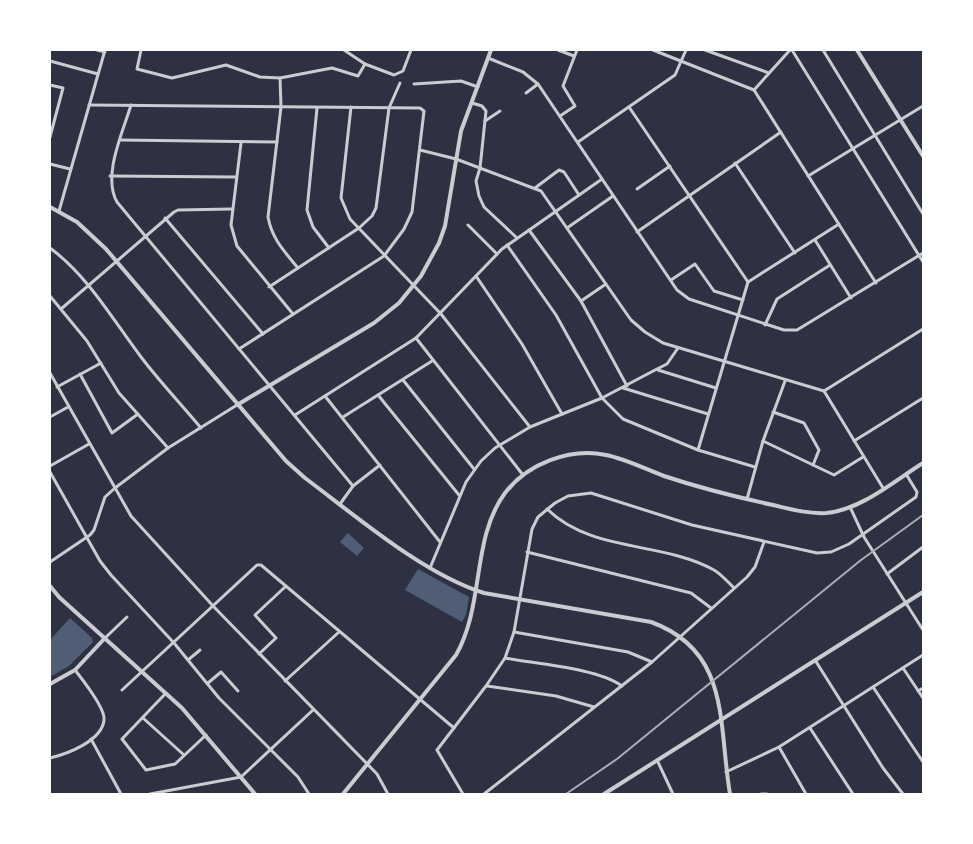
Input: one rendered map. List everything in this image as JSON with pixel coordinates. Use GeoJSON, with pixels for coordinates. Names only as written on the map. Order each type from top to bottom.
{"type":"FeatureCollection","features":[{"type":"Feature","properties":{"kind":"street"},"geometry":{"type":"LineString","coordinates":[[59,211],[105,51],[97,50]]}},
{"type":"Feature","properties":{"kind":"street"},"geometry":{"type":"LineString","coordinates":[[141,50],[137,69],[164,76],[186,76],[226,65],[260,77],[280,78],[332,68],[358,76],[365,64]]}},
{"type":"Feature","properties":{"kind":"street"},"geometry":{"type":"LineString","coordinates":[[344,50],[365,64],[394,75],[401,74],[411,50]]}},
{"type":"Feature","properties":{"kind":"street"},"geometry":{"type":"LineString","coordinates":[[50,562],[86,538],[94,530],[105,497],[115,488],[168,448],[374,323],[399,303],[413,287],[426,270],[442,234],[448,212],[461,131],[491,50]]}},
{"type":"Feature","properties":{"kind":"street"},"geometry":{"type":"LineString","coordinates":[[558,50],[574,56]]}},
{"type":"Feature","properties":{"kind":"street"},"geometry":{"type":"LineString","coordinates":[[560,116],[575,106],[563,86],[577,50]]}},
{"type":"Feature","properties":{"kind":"street"},"geometry":{"type":"LineString","coordinates":[[653,50],[754,90],[876,283]]}},
{"type":"Feature","properties":{"kind":"street"},"geometry":{"type":"LineString","coordinates":[[578,142],[675,75],[686,50]]}},
{"type":"Feature","properties":{"kind":"street"},"geometry":{"type":"LineString","coordinates":[[705,50],[769,73]]}},
{"type":"Feature","properties":{"kind":"street"},"geometry":{"type":"LineString","coordinates":[[754,90],[791,50],[852,149],[921,255],[923,262]]}},
{"type":"Feature","properties":{"kind":"street"},"geometry":{"type":"LineString","coordinates":[[822,50],[923,214]]}},
{"type":"Feature","properties":{"kind":"street"},"geometry":{"type":"LineString","coordinates":[[857,50],[923,156]]}},
{"type":"Feature","properties":{"kind":"street"},"geometry":{"type":"LineString","coordinates":[[488,58],[524,72],[538,84],[677,290],[690,300],[765,325],[784,330],[796,330],[921,255]]}},
{"type":"Feature","properties":{"kind":"street"},"geometry":{"type":"LineString","coordinates":[[50,61],[98,74]]}},
{"type":"Feature","properties":{"kind":"street"},"geometry":{"type":"LineString","coordinates":[[280,78],[281,107],[269,204],[269,225],[275,241],[298,268]]}},
{"type":"Feature","properties":{"kind":"street"},"geometry":{"type":"LineString","coordinates":[[414,84],[461,81],[478,87]]}},
{"type":"Feature","properties":{"kind":"street"},"geometry":{"type":"LineString","coordinates":[[269,287],[359,228],[372,216],[376,208],[389,108],[400,83]]}},
{"type":"Feature","properties":{"kind":"street"},"geometry":{"type":"LineString","coordinates":[[526,93],[538,84]]}},
{"type":"Feature","properties":{"kind":"street"},"geometry":{"type":"LineString","coordinates":[[50,85],[63,88],[50,137]]}},
{"type":"Feature","properties":{"kind":"street"},"geometry":{"type":"LineString","coordinates":[[472,103],[485,108],[480,168],[476,181],[484,207],[517,238]]}},
{"type":"Feature","properties":{"kind":"street"},"geometry":{"type":"LineString","coordinates":[[89,105],[420,108],[424,111],[412,212],[401,234],[384,256],[239,349]]}},
{"type":"Feature","properties":{"kind":"street"},"geometry":{"type":"LineString","coordinates":[[131,105],[110,176],[111,191],[117,202],[353,486]]}},
{"type":"Feature","properties":{"kind":"street"},"geometry":{"type":"LineString","coordinates":[[808,176],[923,106]]}},
{"type":"Feature","properties":{"kind":"street"},"geometry":{"type":"LineString","coordinates":[[629,107],[748,282]]}},
{"type":"Feature","properties":{"kind":"street"},"geometry":{"type":"LineString","coordinates":[[317,108],[307,210],[313,226],[329,248]]}},
{"type":"Feature","properties":{"kind":"street"},"geometry":{"type":"LineString","coordinates":[[351,108],[341,198],[344,209],[384,256],[441,314],[530,427]]}},
{"type":"Feature","properties":{"kind":"street"},"geometry":{"type":"LineString","coordinates":[[485,121],[500,111]]}},
{"type":"Feature","properties":{"kind":"street"},"geometry":{"type":"LineString","coordinates":[[637,232],[781,132]]}},
{"type":"Feature","properties":{"kind":"street"},"geometry":{"type":"LineString","coordinates":[[120,140],[277,142]]}},
{"type":"Feature","properties":{"kind":"street"},"geometry":{"type":"LineString","coordinates":[[241,142],[231,225],[237,246],[293,314]]}},
{"type":"Feature","properties":{"kind":"street"},"geometry":{"type":"LineString","coordinates":[[420,150],[456,159],[535,188],[544,194],[636,325],[655,339],[785,381],[824,391],[883,488]]}},
{"type":"Feature","properties":{"kind":"street"},"geometry":{"type":"LineString","coordinates":[[735,163],[795,253]]}},
{"type":"Feature","properties":{"kind":"street"},"geometry":{"type":"LineString","coordinates":[[50,164],[70,169]]}},
{"type":"Feature","properties":{"kind":"street"},"geometry":{"type":"LineString","coordinates":[[637,189],[670,166]]}},
{"type":"Feature","properties":{"kind":"street"},"geometry":{"type":"LineString","coordinates":[[535,188],[559,170],[564,172],[580,194]]}},
{"type":"Feature","properties":{"kind":"street"},"geometry":{"type":"LineString","coordinates":[[110,176],[236,177]]}},
{"type":"Feature","properties":{"kind":"street"},"geometry":{"type":"LineString","coordinates":[[295,415],[416,338],[507,245],[602,179]]}},
{"type":"Feature","properties":{"kind":"street"},"geometry":{"type":"LineString","coordinates":[[567,228],[613,196]]}},
{"type":"Feature","properties":{"kind":"street"},"geometry":{"type":"LineString","coordinates":[[50,207],[59,211],[91,234],[286,461],[340,504],[430,568],[476,590],[519,600],[651,622],[680,636],[700,655],[714,681],[719,698],[730,794]]}},
{"type":"Feature","properties":{"kind":"street"},"geometry":{"type":"LineString","coordinates":[[61,309],[117,262],[165,218],[178,210],[232,209]]}},
{"type":"Feature","properties":{"kind":"street"},"geometry":{"type":"LineString","coordinates":[[165,218],[263,334]]}},
{"type":"Feature","properties":{"kind":"street"},"geometry":{"type":"LineString","coordinates":[[698,450],[748,282],[840,224]]}},
{"type":"Feature","properties":{"kind":"street"},"geometry":{"type":"LineString","coordinates":[[468,226],[497,254]]}},
{"type":"Feature","properties":{"kind":"street"},"geometry":{"type":"LineString","coordinates":[[529,230],[581,301],[627,386]]}},
{"type":"Feature","properties":{"kind":"street"},"geometry":{"type":"LineString","coordinates":[[815,240],[851,298]]}},
{"type":"Feature","properties":{"kind":"street"},"geometry":{"type":"LineString","coordinates":[[507,245],[556,315],[602,398],[625,421],[698,450],[756,467]]}},
{"type":"Feature","properties":{"kind":"street"},"geometry":{"type":"LineString","coordinates":[[50,248],[88,286],[120,325],[141,357],[201,428]]}},
{"type":"Feature","properties":{"kind":"street"},"geometry":{"type":"LineString","coordinates":[[671,280],[696,264],[714,291],[743,300]]}},
{"type":"Feature","properties":{"kind":"street"},"geometry":{"type":"LineString","coordinates":[[765,325],[777,299],[830,265]]}},
{"type":"Feature","properties":{"kind":"street"},"geometry":{"type":"LineString","coordinates":[[476,276],[522,344],[562,414]]}},
{"type":"Feature","properties":{"kind":"street"},"geometry":{"type":"LineString","coordinates":[[581,301],[606,284]]}},
{"type":"Feature","properties":{"kind":"street"},"geometry":{"type":"LineString","coordinates":[[50,296],[88,341],[119,393],[168,448]]}},
{"type":"Feature","properties":{"kind":"street"},"geometry":{"type":"LineString","coordinates":[[824,391],[923,330]]}},
{"type":"Feature","properties":{"kind":"street"},"geometry":{"type":"LineString","coordinates":[[416,338],[523,476]]}},
{"type":"Feature","properties":{"kind":"street"},"geometry":{"type":"LineString","coordinates":[[430,568],[458,495],[474,469],[499,444],[530,427],[627,386],[667,364],[678,348]]}},
{"type":"Feature","properties":{"kind":"street"},"geometry":{"type":"LineString","coordinates":[[343,417],[432,360]]}},
{"type":"Feature","properties":{"kind":"street"},"geometry":{"type":"LineString","coordinates":[[57,387],[101,363]]}},
{"type":"Feature","properties":{"kind":"street"},"geometry":{"type":"LineString","coordinates":[[657,369],[716,388]]}},
{"type":"Feature","properties":{"kind":"street"},"geometry":{"type":"LineString","coordinates":[[50,374],[131,516],[214,607],[382,781],[388,794]]}},
{"type":"Feature","properties":{"kind":"street"},"geometry":{"type":"LineString","coordinates":[[80,374],[112,432],[138,414]]}},
{"type":"Feature","properties":{"kind":"street"},"geometry":{"type":"LineString","coordinates":[[403,380],[474,469]]}},
{"type":"Feature","properties":{"kind":"street"},"geometry":{"type":"LineString","coordinates":[[747,499],[763,441],[785,381]]}},
{"type":"Feature","properties":{"kind":"street"},"geometry":{"type":"LineString","coordinates":[[622,388],[708,414]]}},
{"type":"Feature","properties":{"kind":"street"},"geometry":{"type":"LineString","coordinates":[[378,395],[458,495]]}},
{"type":"Feature","properties":{"kind":"street"},"geometry":{"type":"LineString","coordinates":[[325,396],[440,542]]}},
{"type":"Feature","properties":{"kind":"street"},"geometry":{"type":"LineString","coordinates":[[854,441],[923,398]]}},
{"type":"Feature","properties":{"kind":"street"},"geometry":{"type":"LineString","coordinates":[[50,417],[68,407]]}},
{"type":"Feature","properties":{"kind":"street"},"geometry":{"type":"LineString","coordinates":[[773,412],[804,423],[819,450],[813,465]]}},
{"type":"Feature","properties":{"kind":"street"},"geometry":{"type":"LineString","coordinates":[[763,441],[834,475],[864,457]]}},
{"type":"Feature","properties":{"kind":"street"},"geometry":{"type":"LineString","coordinates":[[50,466],[89,444]]}},
{"type":"Feature","properties":{"kind":"street"},"geometry":{"type":"LineString","coordinates":[[343,794],[456,655],[466,636],[473,614],[488,527],[493,513],[506,492],[530,470],[558,457],[583,454],[604,455],[698,487],[808,512],[826,513],[850,507],[923,463]]}},
{"type":"Feature","properties":{"kind":"street"},"geometry":{"type":"LineString","coordinates":[[340,504],[353,486],[380,465]]}},
{"type":"Feature","properties":{"kind":"street"},"geometry":{"type":"LineString","coordinates":[[50,472],[86,538],[111,575],[208,683],[298,777],[308,794]]}},
{"type":"Feature","properties":{"kind":"street"},"geometry":{"type":"LineString","coordinates":[[463,794],[437,750],[505,658],[514,632],[532,529],[538,517],[547,509],[568,496],[585,493],[599,494],[692,525],[817,553],[840,549],[916,497],[917,492],[906,474]]}},
{"type":"Feature","properties":{"kind":"street"},"geometry":{"type":"LineString","coordinates":[[850,507],[863,535],[923,630]]}},
{"type":"Feature","properties":{"kind":"street"},"geometry":{"type":"LineString","coordinates":[[547,509],[575,530],[695,561],[716,571],[734,588]]}},
{"type":"Feature","properties":{"kind":"street"},"geometry":{"type":"LineString","coordinates":[[484,794],[652,662],[755,567],[764,542]]}},
{"type":"Feature","properties":{"kind":"street"},"geometry":{"type":"LineString","coordinates":[[887,574],[923,547]]}},
{"type":"Feature","properties":{"kind":"street"},"geometry":{"type":"LineString","coordinates":[[527,552],[691,593],[711,608]]}},
{"type":"Feature","properties":{"kind":"street"},"geometry":{"type":"LineString","coordinates":[[122,690],[214,607],[257,565],[261,565],[454,728]]}},
{"type":"Feature","properties":{"kind":"street"},"geometry":{"type":"LineString","coordinates":[[50,586],[166,693],[206,734],[255,794]]}},
{"type":"Feature","properties":{"kind":"street"},"geometry":{"type":"LineString","coordinates":[[259,654],[276,638],[255,616],[285,587]]}},
{"type":"Feature","properties":{"kind":"street"},"geometry":{"type":"LineString","coordinates":[[604,794],[923,592]]}},
{"type":"Feature","properties":{"kind":"street"},"geometry":{"type":"LineString","coordinates":[[50,684],[75,670],[127,617]]}},
{"type":"Feature","properties":{"kind":"street"},"geometry":{"type":"LineString","coordinates":[[285,681],[339,632]]}},
{"type":"Feature","properties":{"kind":"street"},"geometry":{"type":"LineString","coordinates":[[514,632],[628,652],[652,662]]}},
{"type":"Feature","properties":{"kind":"street"},"geometry":{"type":"LineString","coordinates":[[188,660],[200,650]]}},
{"type":"Feature","properties":{"kind":"street"},"geometry":{"type":"LineString","coordinates":[[726,772],[779,747],[923,655]]}},
{"type":"Feature","properties":{"kind":"street"},"geometry":{"type":"LineString","coordinates":[[505,658],[612,678],[622,686]]}},
{"type":"Feature","properties":{"kind":"street"},"geometry":{"type":"LineString","coordinates":[[815,660],[883,768],[903,794]]}},
{"type":"Feature","properties":{"kind":"street"},"geometry":{"type":"LineString","coordinates":[[904,668],[923,698]]}},
{"type":"Feature","properties":{"kind":"street"},"geometry":{"type":"LineString","coordinates":[[50,758],[67,752],[91,739],[100,731],[105,719],[102,711],[75,670]]}},
{"type":"Feature","properties":{"kind":"street"},"geometry":{"type":"LineString","coordinates":[[208,683],[221,672],[238,691]]}},
{"type":"Feature","properties":{"kind":"street"},"geometry":{"type":"LineString","coordinates":[[486,686],[556,696],[594,707]]}},
{"type":"Feature","properties":{"kind":"street"},"geometry":{"type":"LineString","coordinates":[[873,687],[923,762]]}},
{"type":"Feature","properties":{"kind":"street"},"geometry":{"type":"LineString","coordinates":[[918,691],[923,688]]}},
{"type":"Feature","properties":{"kind":"street"},"geometry":{"type":"LineString","coordinates":[[166,693],[122,739],[146,770],[175,764],[206,734]]}},
{"type":"Feature","properties":{"kind":"street"},"geometry":{"type":"LineString","coordinates":[[150,794],[242,777],[313,710]]}},
{"type":"Feature","properties":{"kind":"street"},"geometry":{"type":"LineString","coordinates":[[143,718],[184,755]]}},
{"type":"Feature","properties":{"kind":"street"},"geometry":{"type":"LineString","coordinates":[[810,728],[852,794]]}},
{"type":"Feature","properties":{"kind":"street"},"geometry":{"type":"LineString","coordinates":[[91,739],[121,794]]}},
{"type":"Feature","properties":{"kind":"street"},"geometry":{"type":"LineString","coordinates":[[779,747],[806,794]]}},
{"type":"Feature","properties":{"kind":"street"},"geometry":{"type":"LineString","coordinates":[[657,760],[673,794]]}},
{"type":"Feature","properties":{"kind":"street"},"geometry":{"type":"LineString","coordinates":[[190,788],[192,794]]}},
{"type":"Feature","properties":{"kind":"street"},"geometry":{"type":"LineString","coordinates":[[761,794],[767,794]]}},
{"type":"Feature","properties":{"kind":"water"},"geometry":{"type":"Polygon","coordinates":[[[348,533],[364,548],[357,556],[340,542],[348,533]]]}},
{"type":"Feature","properties":{"kind":"water"},"geometry":{"type":"Polygon","coordinates":[[[418,569],[469,597],[466,615],[462,622],[405,590],[418,569]]]}},
{"type":"Feature","properties":{"kind":"water"},"geometry":{"type":"Polygon","coordinates":[[[70,618],[92,638],[93,642],[69,666],[50,677],[50,640],[70,618]]]}},
{"type":"Feature","properties":{"kind":"railway"},"geometry":{"type":"LineString","coordinates":[[566,794],[617,759],[861,560],[923,515]]}}]}
